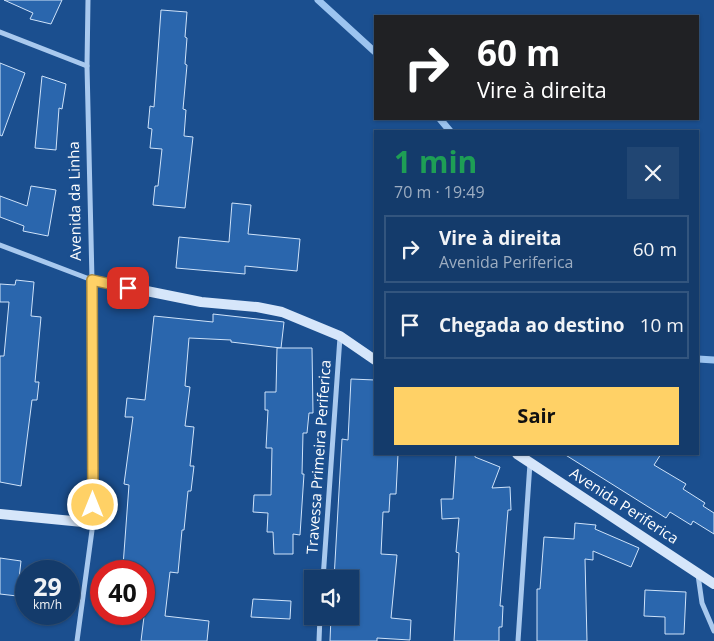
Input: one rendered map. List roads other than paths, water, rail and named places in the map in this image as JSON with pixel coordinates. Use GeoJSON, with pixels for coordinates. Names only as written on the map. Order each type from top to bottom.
{"type":"FeatureCollection","features":[{"type":"Feature","properties":{"kind":"street","name":"Avenida da Linha"},"geometry":{"type":"LineString","coordinates":[[77,641],[93,524],[92,280],[87,66],[88,0]]}},
{"type":"Feature","properties":{"kind":"street"},"geometry":{"type":"LineString","coordinates":[[0,32],[87,66]]}},
{"type":"Feature","properties":{"kind":"street"},"geometry":{"type":"LineString","coordinates":[[0,245],[92,280],[201,302],[257,307],[282,312],[340,336],[374,359]]}},
{"type":"Feature","properties":{"kind":"street","name":"Travessa Primeira Periferica"},"geometry":{"type":"LineString","coordinates":[[324,570],[340,336]]}},
{"type":"Feature","properties":{"kind":"street","name":"Avenida Periferica"},"geometry":{"type":"LineString","coordinates":[[519,455],[714,584]]}},
{"type":"Feature","properties":{"kind":"street"},"geometry":{"type":"LineString","coordinates":[[518,641],[530,462]]}},
{"type":"Feature","properties":{"kind":"street"},"geometry":{"type":"LineString","coordinates":[[0,514],[93,524]]}},
{"type":"Feature","properties":{"kind":"street"},"geometry":{"type":"LineString","coordinates":[[698,572],[702,603],[714,631]]}},
{"type":"Feature","properties":{"kind":"street"},"geometry":{"type":"LineString","coordinates":[[319,641],[320,625]]}},
{"type":"Feature","properties":{"kind":"waterway"},"geometry":{"type":"LineString","coordinates":[[318,0],[374,51]]}},
{"type":"Feature","properties":{"kind":"waterway"},"geometry":{"type":"LineString","coordinates":[[441,120],[449,130]]}},
{"type":"Feature","properties":{"kind":"waterway"},"geometry":{"type":"LineString","coordinates":[[699,359],[714,360]]}}]}
